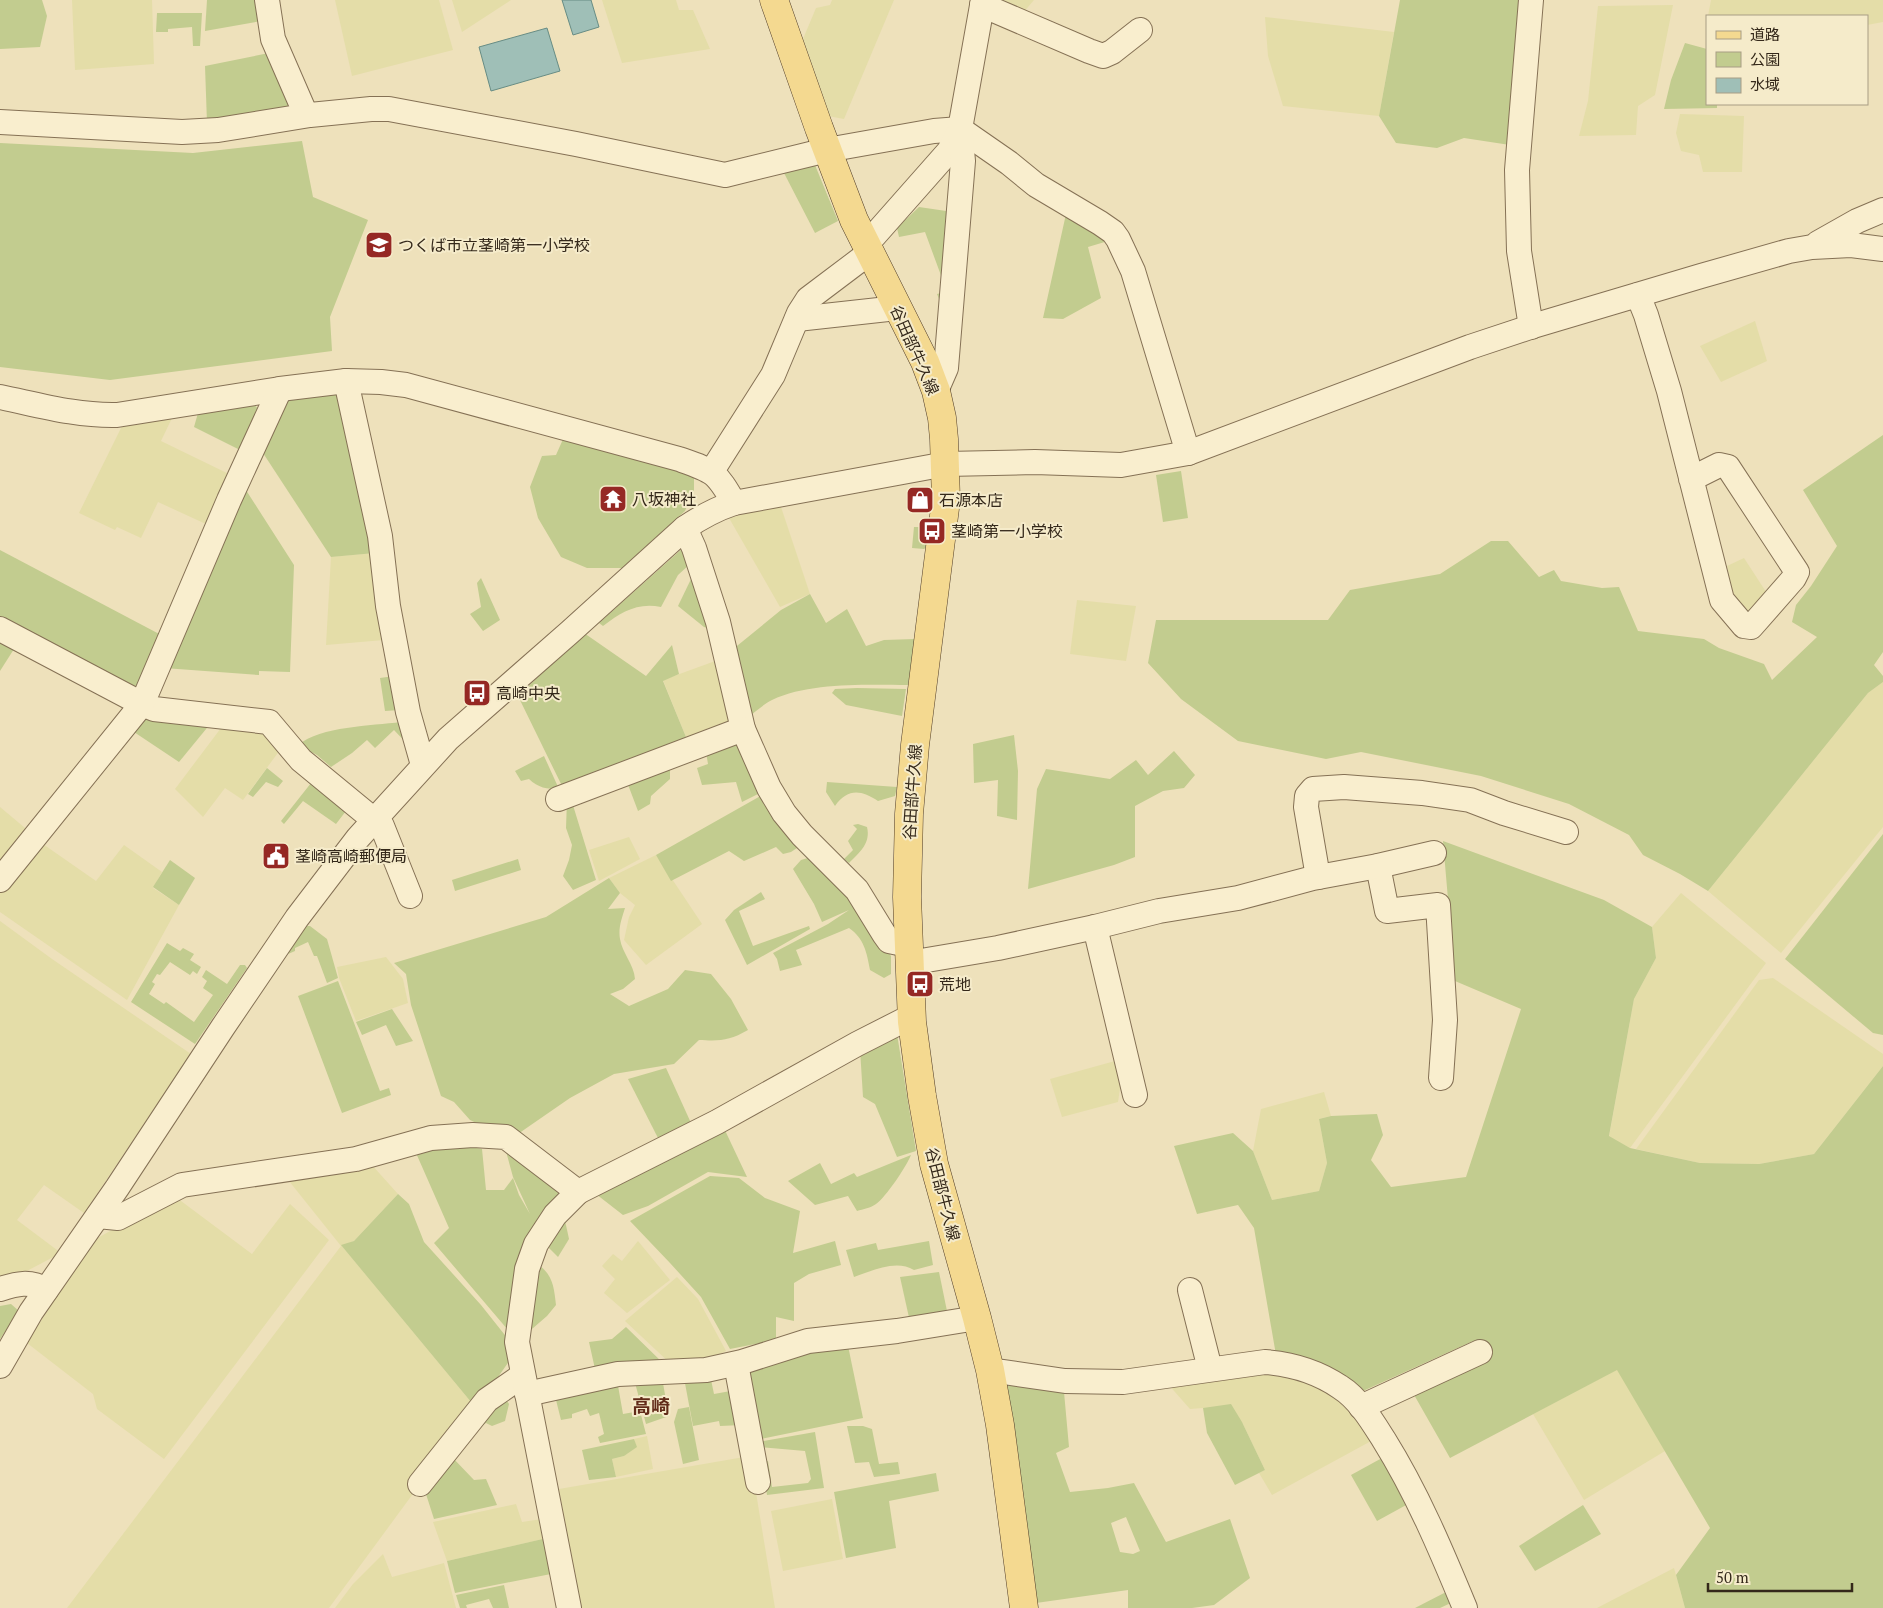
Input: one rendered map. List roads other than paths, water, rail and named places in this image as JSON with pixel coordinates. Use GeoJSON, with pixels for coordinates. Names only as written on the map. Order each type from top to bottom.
{"type":"FeatureCollection","features":[{"type":"Feature","properties":{"kind":"main road","name":"谷田部牛久線"},"geometry":{"type":"LineString","coordinates":[[774,0],[854,220],[925,362],[936,391],[943,425],[946,500],[909,814],[907,897],[912,1016],[922,1096],[934,1164],[990,1370],[1000,1424],[1024,1608]]}},
{"type":"Feature","properties":{"kind":"street"},"geometry":{"type":"LineString","coordinates":[[267,0],[273,38],[306,116]]}},
{"type":"Feature","properties":{"kind":"street"},"geometry":{"type":"LineString","coordinates":[[1531,0],[1517,170],[1519,251],[1531,327]]}},
{"type":"Feature","properties":{"kind":"street"},"geometry":{"type":"LineString","coordinates":[[936,391],[946,368],[963,161],[960,129],[982,2],[1088,52],[1103,56],[1112,52],[1140,30]]}},
{"type":"Feature","properties":{"kind":"street"},"geometry":{"type":"LineString","coordinates":[[0,122],[182,132],[218,130],[306,116],[371,109],[389,109],[576,144],[726,175],[827,150],[934,131],[960,129],[1036,185],[1100,223],[1118,239],[1133,271],[1188,453]]}},
{"type":"Feature","properties":{"kind":"street"},"geometry":{"type":"LineString","coordinates":[[712,471],[773,375],[808,299],[867,249],[949,151],[960,129]]}},
{"type":"Feature","properties":{"kind":"street"},"geometry":{"type":"LineString","coordinates":[[1812,247],[1857,221],[1883,210]]}},
{"type":"Feature","properties":{"kind":"street"},"geometry":{"type":"LineString","coordinates":[[0,1366],[46,1290],[98,1216],[297,918],[328,876],[375,819],[423,765],[472,717],[685,528],[717,508],[734,503],[946,464],[1035,462],[1121,465],[1188,453],[1401,372],[1531,327],[1638,295],[1789,251],[1851,244],[1883,250]]}},
{"type":"Feature","properties":{"kind":"street"},"geometry":{"type":"LineString","coordinates":[[1638,295],[1669,391],[1691,479],[1722,600],[1744,626],[1751,627],[1794,578],[1797,572],[1728,467],[1718,465],[1691,479]]}},
{"type":"Feature","properties":{"kind":"street"},"geometry":{"type":"LineString","coordinates":[[797,320],[897,308]]}},
{"type":"Feature","properties":{"kind":"street"},"geometry":{"type":"LineString","coordinates":[[346,381],[380,536],[388,606],[408,712],[423,765]]}},
{"type":"Feature","properties":{"kind":"street"},"geometry":{"type":"LineString","coordinates":[[0,396],[94,416],[117,415],[280,389],[346,381],[406,385],[679,459],[712,471],[723,484],[734,503]]}},
{"type":"Feature","properties":{"kind":"street"},"geometry":{"type":"LineString","coordinates":[[0,880],[142,704],[229,500],[280,389]]}},
{"type":"Feature","properties":{"kind":"street"},"geometry":{"type":"LineString","coordinates":[[685,528],[694,548],[718,622],[743,729],[769,788],[784,812],[820,854],[856,890],[884,934],[890,941],[909,954],[998,948],[1159,911],[1238,898],[1318,877],[1434,853]]}},
{"type":"Feature","properties":{"kind":"street"},"geometry":{"type":"LineString","coordinates":[[0,629],[154,709],[269,722],[302,760],[382,826],[410,896]]}},
{"type":"Feature","properties":{"kind":"street"},"geometry":{"type":"LineString","coordinates":[[558,798],[743,729]]}},
{"type":"Feature","properties":{"kind":"street"},"geometry":{"type":"LineString","coordinates":[[1318,877],[1306,807],[1307,796],[1312,789],[1344,787],[1422,793],[1470,800],[1504,814],[1566,832]]}},
{"type":"Feature","properties":{"kind":"street"},"geometry":{"type":"LineString","coordinates":[[1378,866],[1387,912],[1438,905],[1445,1020],[1441,1078]]}},
{"type":"Feature","properties":{"kind":"street"},"geometry":{"type":"LineString","coordinates":[[1095,927],[1135,1095]]}},
{"type":"Feature","properties":{"kind":"street"},"geometry":{"type":"LineString","coordinates":[[569,1608],[517,1342],[527,1269],[536,1244],[555,1215],[578,1192],[717,1122],[857,1044],[912,1016]]}},
{"type":"Feature","properties":{"kind":"street"},"geometry":{"type":"LineString","coordinates":[[98,1216],[118,1218],[182,1185],[356,1160],[431,1138],[452,1136],[492,1135],[506,1137],[578,1192]]}},
{"type":"Feature","properties":{"kind":"street"},"geometry":{"type":"LineString","coordinates":[[0,1289],[23,1283],[33,1284],[46,1290]]}},
{"type":"Feature","properties":{"kind":"street"},"geometry":{"type":"LineString","coordinates":[[1190,1290],[1210,1368]]}},
{"type":"Feature","properties":{"kind":"street"},"geometry":{"type":"LineString","coordinates":[[420,1484],[487,1400],[525,1385],[618,1374],[706,1370],[736,1364],[808,1341],[897,1331],[977,1318]]}},
{"type":"Feature","properties":{"kind":"street"},"geometry":{"type":"LineString","coordinates":[[1361,1407],[1480,1352]]}},
{"type":"Feature","properties":{"kind":"street"},"geometry":{"type":"LineString","coordinates":[[990,1370],[1065,1381],[1123,1382],[1210,1368],[1265,1362],[1282,1363],[1302,1369],[1341,1387],[1361,1407],[1400,1466],[1437,1541],[1465,1608]]}},
{"type":"Feature","properties":{"kind":"street"},"geometry":{"type":"LineString","coordinates":[[736,1364],[758,1482]]}},
{"type":"Feature","properties":{"kind":"water"},"geometry":{"type":"Polygon","coordinates":[[[562,0],[591,0],[599,27],[573,35],[562,0]]]}},
{"type":"Feature","properties":{"kind":"water"},"geometry":{"type":"Polygon","coordinates":[[[547,28],[560,71],[491,91],[479,47],[547,28]]]}},
{"type":"Feature","properties":{"kind":"place","name":"つくば市立茎崎第一小学校"},"geometry":{"type":"Point","coordinates":[379,245]}},
{"type":"Feature","properties":{"kind":"place","name":"八坂神社"},"geometry":{"type":"Point","coordinates":[613,499]}},
{"type":"Feature","properties":{"kind":"place","name":"石源本店"},"geometry":{"type":"Point","coordinates":[920,500]}},
{"type":"Feature","properties":{"kind":"place","name":"茎崎第一小学校"},"geometry":{"type":"Point","coordinates":[932,531]}},
{"type":"Feature","properties":{"kind":"place","name":"高崎中央"},"geometry":{"type":"Point","coordinates":[477,693]}},
{"type":"Feature","properties":{"kind":"place","name":"茎崎高崎郵便局"},"geometry":{"type":"Point","coordinates":[276,856]}},
{"type":"Feature","properties":{"kind":"place","name":"荒地"},"geometry":{"type":"Point","coordinates":[920,984]}},
{"type":"Feature","properties":{"kind":"district","name":"高崎"},"geometry":{"type":"Point","coordinates":[651,1405]}}]}
